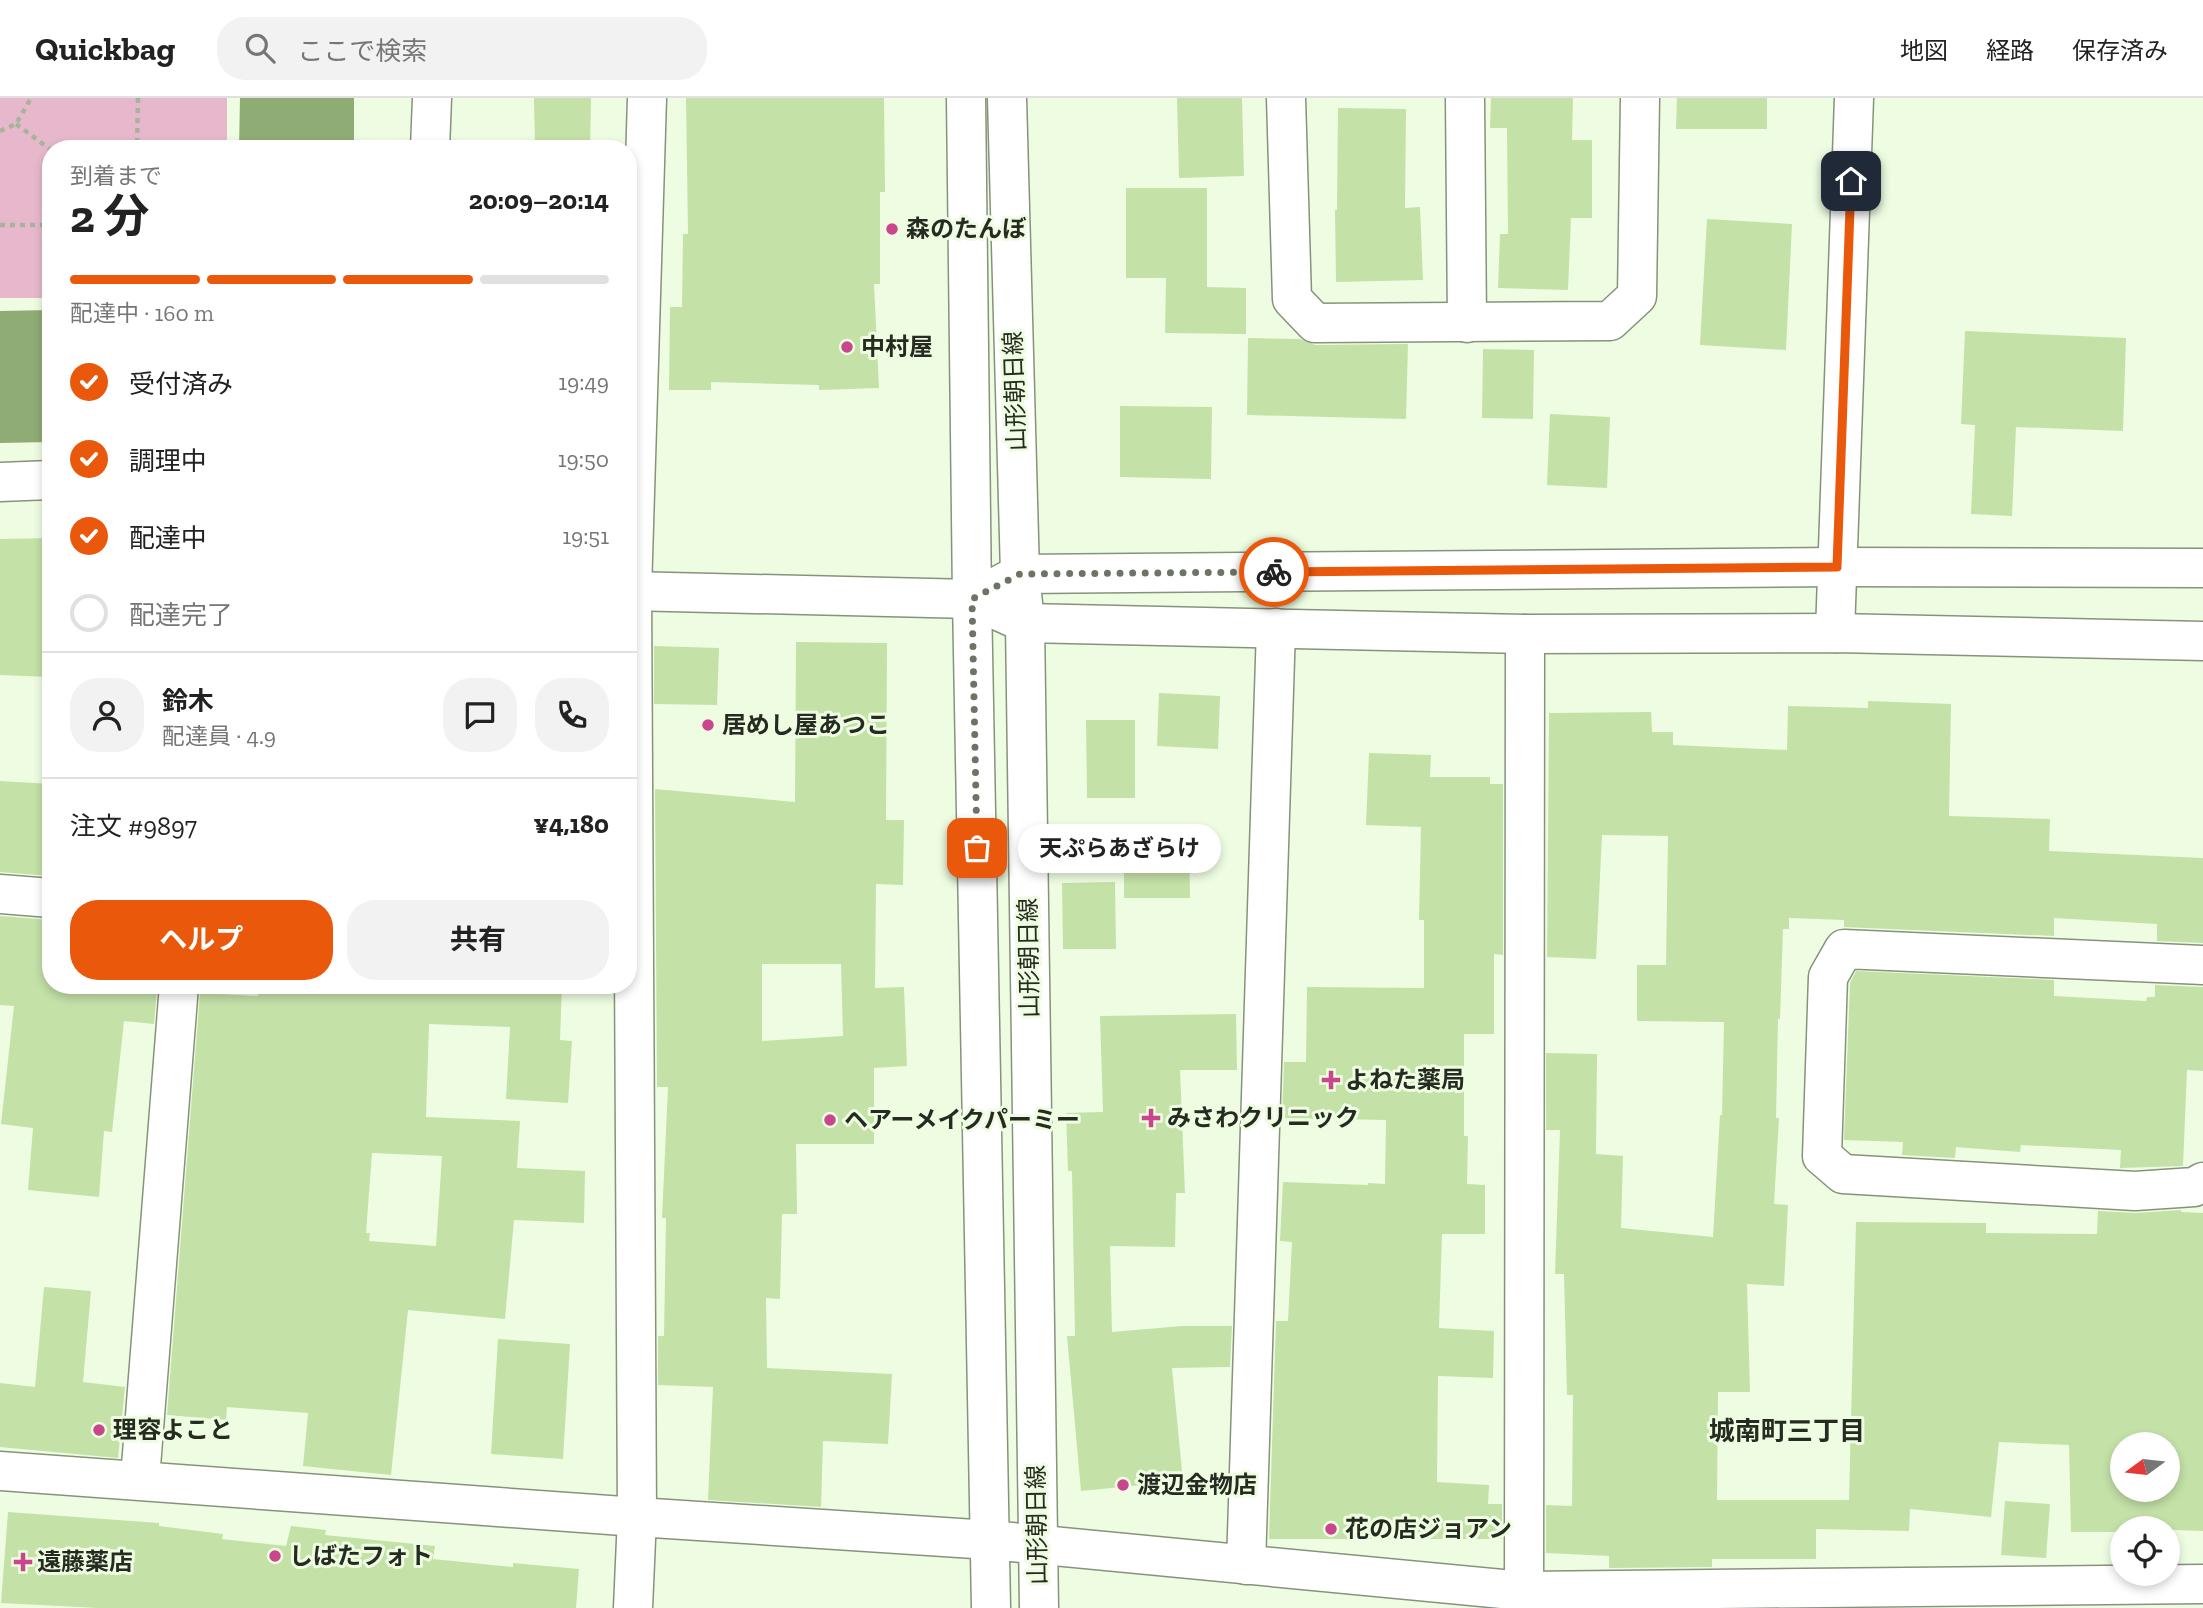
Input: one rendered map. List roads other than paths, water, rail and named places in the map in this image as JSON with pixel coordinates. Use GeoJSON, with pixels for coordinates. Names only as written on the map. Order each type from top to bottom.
{"type":"FeatureCollection","features":[{"type":"Feature","properties":{"kind":"street"},"geometry":{"type":"LineString","coordinates":[[430,140],[432,98]]}},
{"type":"Feature","properties":{"kind":"street"},"geometry":{"type":"LineString","coordinates":[[637,388],[647,98]]}},
{"type":"Feature","properties":{"kind":"street","name":"山形朝日線"},"geometry":{"type":"LineString","coordinates":[[966,98],[972,599],[991,1608]]}},
{"type":"Feature","properties":{"kind":"street","name":"山形朝日線"},"geometry":{"type":"LineString","coordinates":[[1007,98],[1020,574],[1025,623],[1039,1608]]}},
{"type":"Feature","properties":{"kind":"street"},"geometry":{"type":"LineString","coordinates":[[1286,98],[1292,299],[1315,323],[1610,321],[1637,296],[1640,98]]}},
{"type":"Feature","properties":{"kind":"street"},"geometry":{"type":"LineString","coordinates":[[1465,98],[1467,323]]}},
{"type":"Feature","properties":{"kind":"street"},"geometry":{"type":"LineString","coordinates":[[1835,633],[1854,98]]}},
{"type":"Feature","properties":{"kind":"street"},"geometry":{"type":"LineString","coordinates":[[0,482],[42,480]]}},
{"type":"Feature","properties":{"kind":"street"},"geometry":{"type":"LineString","coordinates":[[972,599],[1020,574],[1837,567],[2203,568]]}},
{"type":"Feature","properties":{"kind":"street"},"geometry":{"type":"LineString","coordinates":[[637,591],[972,599],[1025,623],[1525,634],[1835,633],[2203,641]]}},
{"type":"Feature","properties":{"kind":"street"},"geometry":{"type":"LineString","coordinates":[[1246,1565],[1276,628]]}},
{"type":"Feature","properties":{"kind":"street"},"geometry":{"type":"LineString","coordinates":[[1523,1599],[1525,634]]}},
{"type":"Feature","properties":{"kind":"street"},"geometry":{"type":"LineString","coordinates":[[0,894],[42,897]]}},
{"type":"Feature","properties":{"kind":"street"},"geometry":{"type":"LineString","coordinates":[[2203,965],[1844,948],[1828,977],[1822,1156],[1843,1174],[2136,1191],[2194,1187],[2203,1182]]}},
{"type":"Feature","properties":{"kind":"street"},"geometry":{"type":"LineString","coordinates":[[139,1479],[178,994]]}},
{"type":"Feature","properties":{"kind":"street"},"geometry":{"type":"LineString","coordinates":[[633,994],[637,1517],[633,1608]]}},
{"type":"Feature","properties":{"kind":"street"},"geometry":{"type":"LineString","coordinates":[[0,1471],[990,1540],[1246,1565],[1523,1599],[2203,1584]]}},
{"type":"Feature","properties":{"kind":"place","name":"森のたんぼ"},"geometry":{"type":"Point","coordinates":[892,229]}},
{"type":"Feature","properties":{"kind":"place","name":"中村屋"},"geometry":{"type":"Point","coordinates":[847,347]}},
{"type":"Feature","properties":{"kind":"place","name":"居めし屋あつこ"},"geometry":{"type":"Point","coordinates":[708,725]}},
{"type":"Feature","properties":{"kind":"place","name":"天ぷらあざらけ"},"geometry":{"type":"Point","coordinates":[977,848]}},
{"type":"Feature","properties":{"kind":"place","name":"よねた薬局"},"geometry":{"type":"Point","coordinates":[1331,1080]}},
{"type":"Feature","properties":{"kind":"place","name":"みさわクリニック"},"geometry":{"type":"Point","coordinates":[1151,1118]}},
{"type":"Feature","properties":{"kind":"place","name":"ヘアーメイクパーミー"},"geometry":{"type":"Point","coordinates":[830,1120]}},
{"type":"Feature","properties":{"kind":"place","name":"理容よこと"},"geometry":{"type":"Point","coordinates":[99,1430]}},
{"type":"Feature","properties":{"kind":"place","name":"渡辺金物店"},"geometry":{"type":"Point","coordinates":[1123,1485]}},
{"type":"Feature","properties":{"kind":"place","name":"花の店ジョアン"},"geometry":{"type":"Point","coordinates":[1331,1529]}},
{"type":"Feature","properties":{"kind":"place","name":"しばたフォト"},"geometry":{"type":"Point","coordinates":[275,1556]}},
{"type":"Feature","properties":{"kind":"place","name":"遠藤薬店"},"geometry":{"type":"Point","coordinates":[23,1562]}},
{"type":"Feature","properties":{"kind":"district","name":"城南町三丁目"},"geometry":{"type":"Point","coordinates":[1787,1431]}}]}
